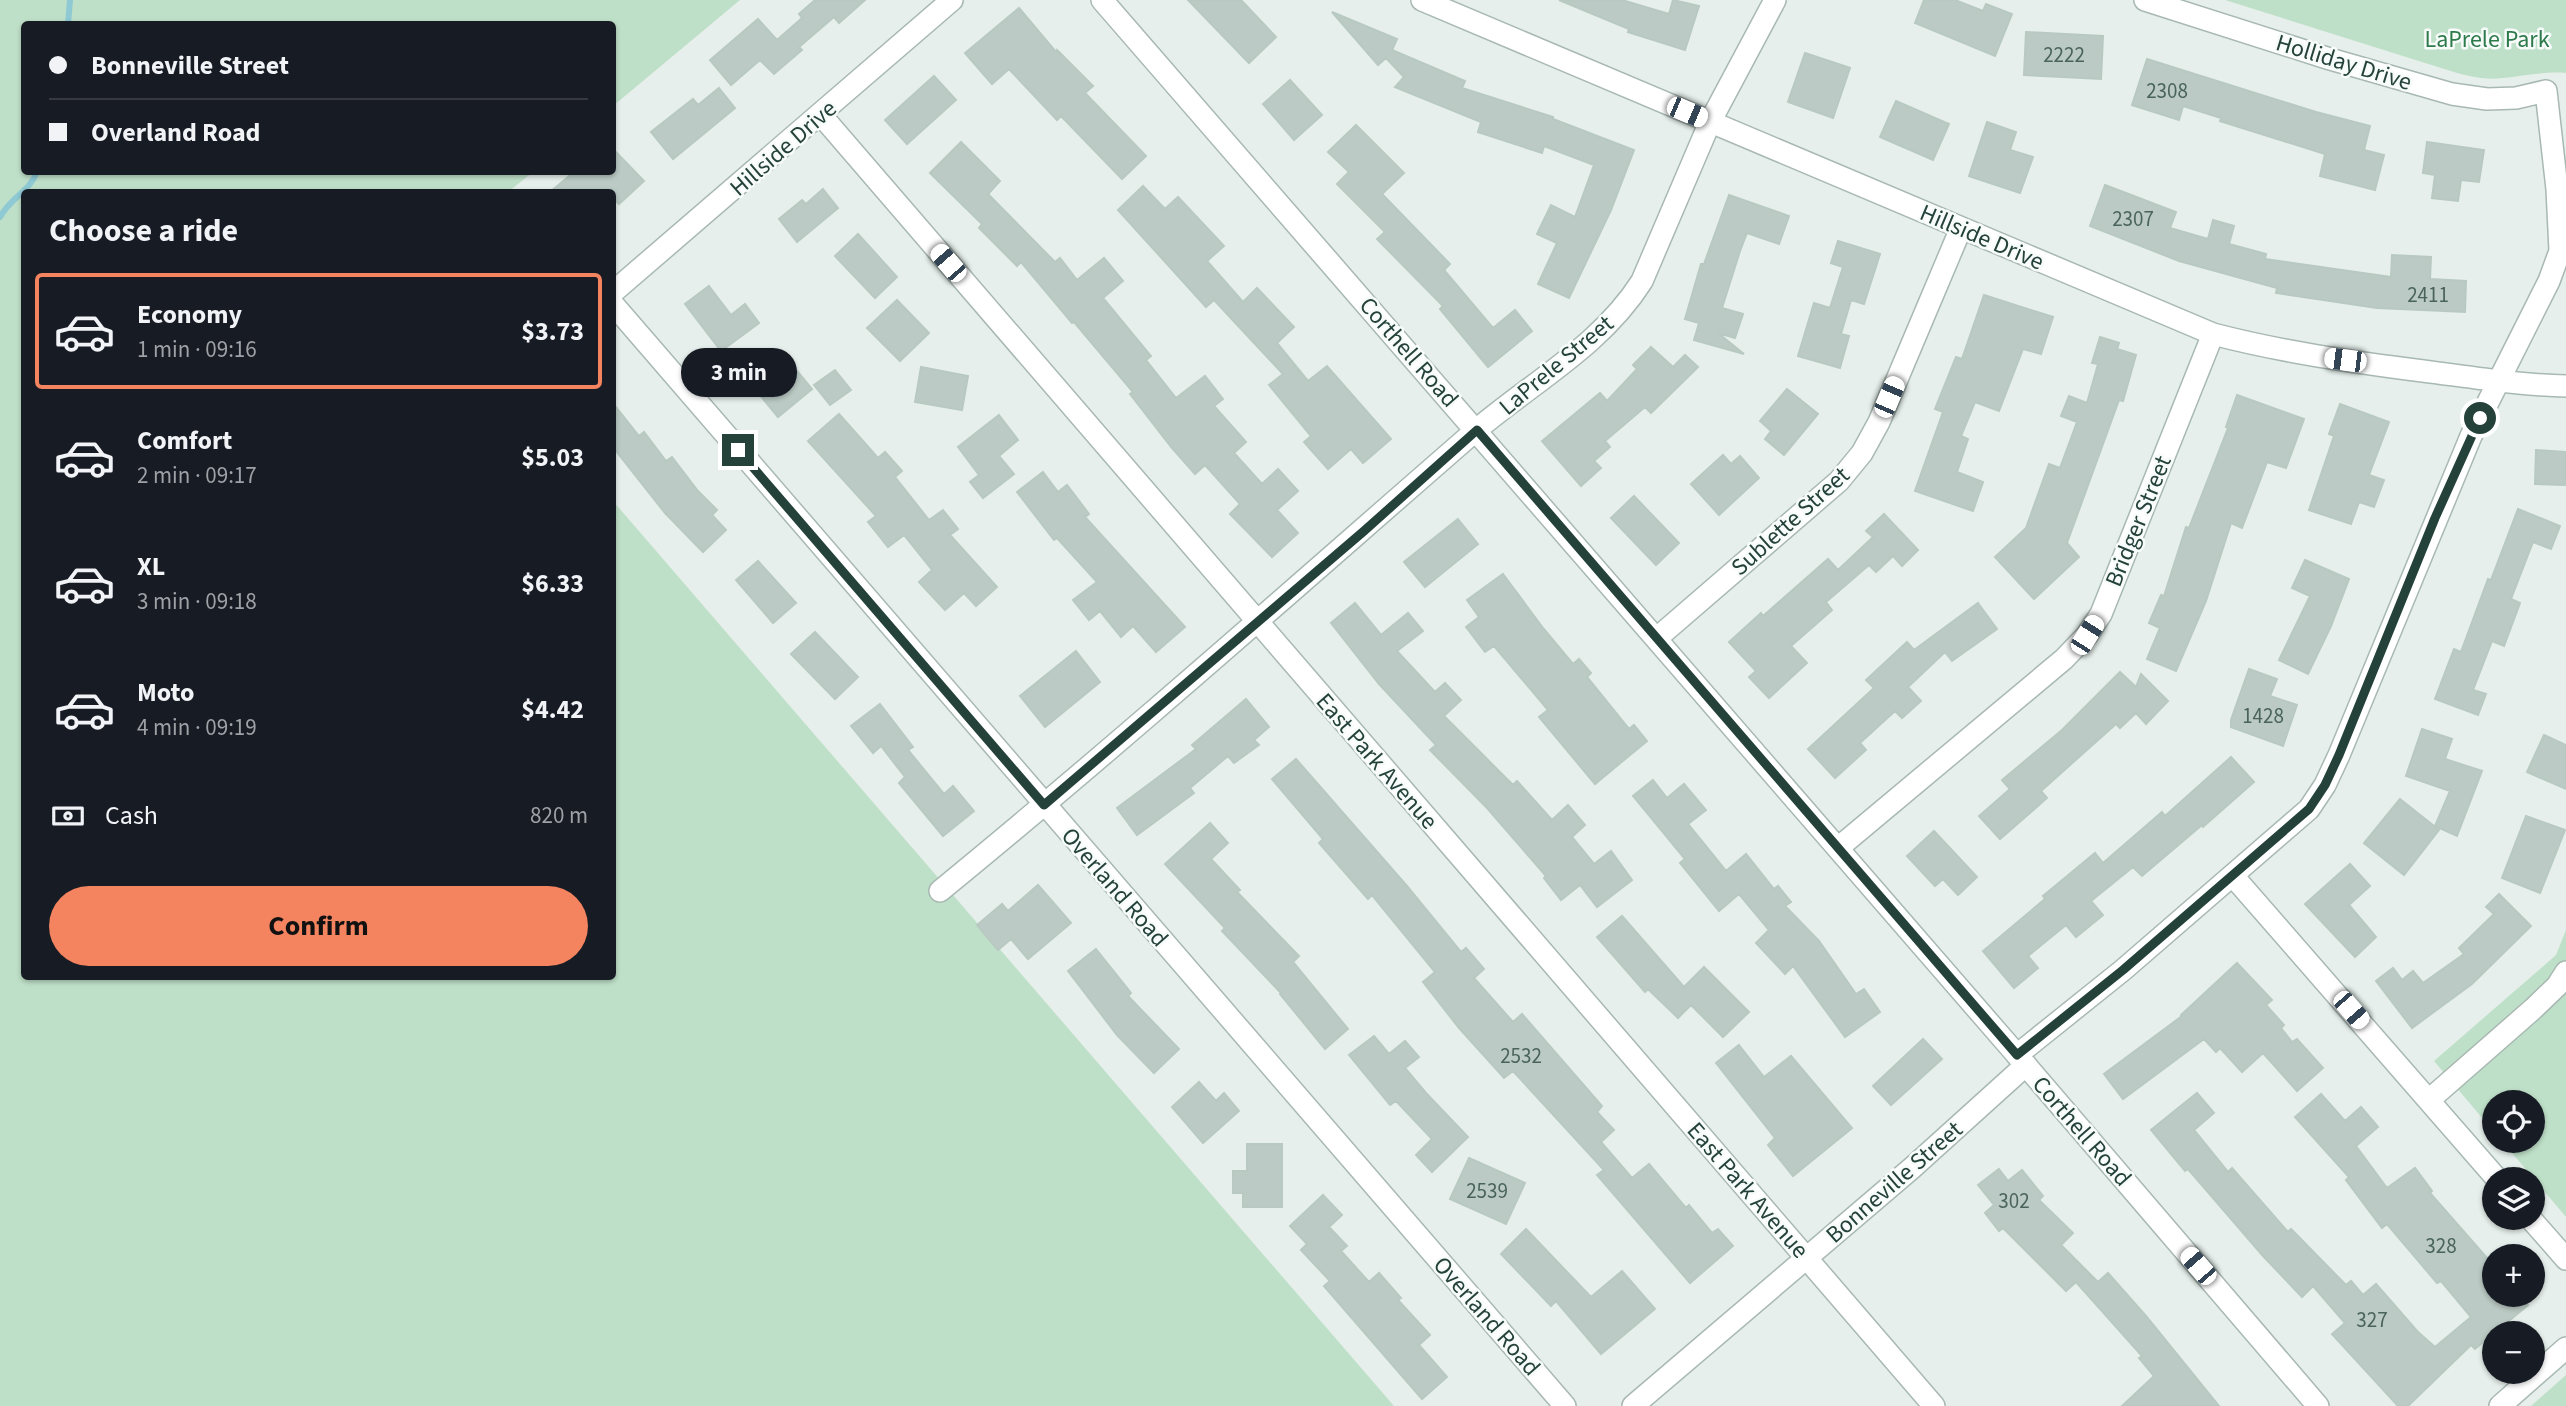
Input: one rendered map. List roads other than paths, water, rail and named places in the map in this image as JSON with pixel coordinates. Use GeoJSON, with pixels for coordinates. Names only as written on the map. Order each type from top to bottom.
{"type":"FeatureCollection","features":[{"type":"Feature","properties":{"kind":"street","name":"Hillside Drive"},"geometry":{"type":"LineString","coordinates":[[616,290],[952,0]]}},
{"type":"Feature","properties":{"kind":"street","name":"Corthell Road"},"geometry":{"type":"LineString","coordinates":[[1102,0],[2022,1060],[2318,1406]]}},
{"type":"Feature","properties":{"kind":"street","name":"Hillside Drive"},"geometry":{"type":"LineString","coordinates":[[1422,0],[2213,334],[2263,347],[2325,358],[2497,381],[2566,386]]}},
{"type":"Feature","properties":{"kind":"street","name":"LaPrele Street"},"geometry":{"type":"LineString","coordinates":[[940,891],[1044,805],[1477,430],[1605,329],[1627,304],[1642,281],[1710,122],[1775,0]]}},
{"type":"Feature","properties":{"kind":"street","name":"Holliday Drive"},"geometry":{"type":"LineString","coordinates":[[2145,0],[2330,59],[2452,94],[2487,99],[2516,98],[2546,91]]}},
{"type":"Feature","properties":{"kind":"street","name":"Bonneville Street"},"geometry":{"type":"LineString","coordinates":[[1633,1406],[1912,1168],[2022,1060],[2309,809],[2325,785],[2435,518],[2497,381],[2549,281],[2560,251],[2557,189],[2546,91]]}},
{"type":"Feature","properties":{"kind":"street","name":"East Park Avenue"},"geometry":{"type":"LineString","coordinates":[[821,115],[1256,623],[1934,1406]]}},
{"type":"Feature","properties":{"kind":"street","name":"Sublette Street"},"geometry":{"type":"LineString","coordinates":[[1657,638],[1839,481],[1862,453],[1879,422],[1961,228]]}},
{"type":"Feature","properties":{"kind":"street","name":"Overland Road"},"geometry":{"type":"LineString","coordinates":[[616,308],[1565,1406]]}},
{"type":"Feature","properties":{"kind":"street","name":"Bridger Street"},"geometry":{"type":"LineString","coordinates":[[1838,848],[2064,659],[2087,635],[2101,614],[2213,334]]}},
{"type":"Feature","properties":{"kind":"street"},"geometry":{"type":"LineString","coordinates":[[2233,876],[2487,1167]]}},
{"type":"Feature","properties":{"kind":"street"},"geometry":{"type":"LineString","coordinates":[[2429,1100],[2533,1009],[2557,986],[2566,972]]}},
{"type":"Feature","properties":{"kind":"street"},"geometry":{"type":"LineString","coordinates":[[2541,1230],[2566,1259]]}},
{"type":"Feature","properties":{"kind":"street"},"geometry":{"type":"LineString","coordinates":[[2500,1406],[2566,1348]]}},
{"type":"Feature","properties":{"kind":"waterway"},"geometry":{"type":"LineString","coordinates":[[68,21],[70,0]]}},
{"type":"Feature","properties":{"kind":"waterway"},"geometry":{"type":"LineString","coordinates":[[26,189],[36,175]]}},
{"type":"Feature","properties":{"kind":"waterway"},"geometry":{"type":"LineString","coordinates":[[0,217],[21,194]]}},
{"type":"Feature","properties":{"kind":"park label","name":"LaPrele Park"},"geometry":{"type":"Point","coordinates":[2487,39]}}]}
